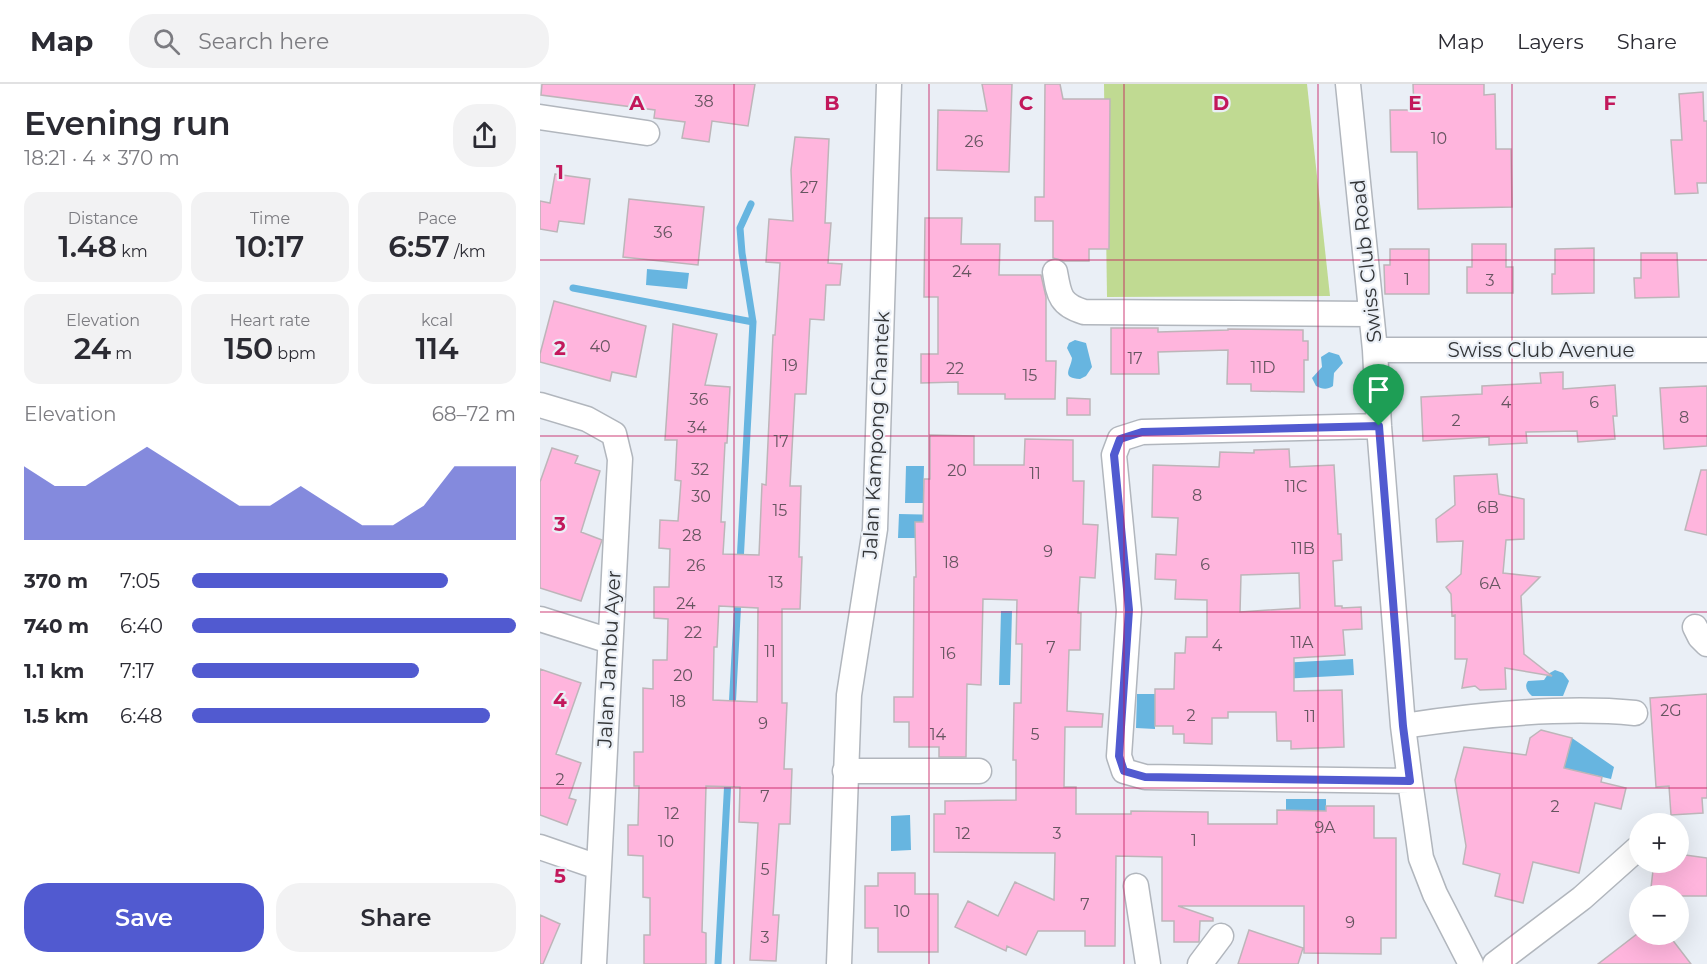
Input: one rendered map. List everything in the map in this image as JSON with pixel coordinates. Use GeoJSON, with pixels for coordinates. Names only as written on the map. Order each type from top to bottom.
{"type":"FeatureCollection","features":[{"type":"Feature","properties":{"kind":"street","name":"Jalan Kampong Chantek"},"geometry":{"type":"LineString","coordinates":[[839,964],[849,695],[875,529],[890,84]]}},
{"type":"Feature","properties":{"kind":"street","name":"Swiss Club Road"},"geometry":{"type":"LineString","coordinates":[[1347,84],[1375,350],[1403,726],[1410,781],[1421,858],[1435,894],[1471,964]]}},
{"type":"Feature","properties":{"kind":"street"},"geometry":{"type":"LineString","coordinates":[[540,117],[647,133]]}},
{"type":"Feature","properties":{"kind":"street"},"geometry":{"type":"LineString","coordinates":[[1055,272],[1058,290],[1064,302],[1073,309],[1084,312],[1371,314]]}},
{"type":"Feature","properties":{"kind":"street","name":"Swiss Club Avenue"},"geometry":{"type":"LineString","coordinates":[[1375,350],[1707,350]]}},
{"type":"Feature","properties":{"kind":"street","name":"Jalan Jambu Ayer"},"geometry":{"type":"LineString","coordinates":[[540,405],[587,419],[614,434],[620,459],[594,964]]}},
{"type":"Feature","properties":{"kind":"street"},"geometry":{"type":"LineString","coordinates":[[1379,426],[1142,432],[1120,439],[1114,455],[1129,610],[1119,756],[1124,771],[1145,777],[1410,781]]}},
{"type":"Feature","properties":{"kind":"street"},"geometry":{"type":"LineString","coordinates":[[540,619],[610,641]]}},
{"type":"Feature","properties":{"kind":"street"},"geometry":{"type":"LineString","coordinates":[[1403,726],[1499,715],[1599,711],[1635,713]]}},
{"type":"Feature","properties":{"kind":"street"},"geometry":{"type":"LineString","coordinates":[[845,771],[979,771]]}},
{"type":"Feature","properties":{"kind":"street"},"geometry":{"type":"LineString","coordinates":[[540,847],[598,867]]}},
{"type":"Feature","properties":{"kind":"street"},"geometry":{"type":"LineString","coordinates":[[1495,964],[1582,898],[1629,856]]}},
{"type":"Feature","properties":{"kind":"street"},"geometry":{"type":"LineString","coordinates":[[1136,886],[1148,964]]}},
{"type":"Feature","properties":{"kind":"street"},"geometry":{"type":"LineString","coordinates":[[1200,964],[1221,936]]}},
{"type":"Feature","properties":{"kind":"green space"},"geometry":{"type":"Polygon","coordinates":[[[1104,84],[1307,84],[1330,296],[1107,297],[1104,84]]]}},
{"type":"Feature","properties":{"kind":"water"},"geometry":{"type":"Polygon","coordinates":[[[647,269],[689,273],[687,289],[646,285],[647,269]]]}},
{"type":"Feature","properties":{"kind":"water"},"geometry":{"type":"Polygon","coordinates":[[[1075,340],[1086,343],[1092,367],[1086,376],[1080,379],[1068,375],[1072,358],[1067,348],[1069,343],[1075,340]]]}},
{"type":"Feature","properties":{"kind":"water"},"geometry":{"type":"Polygon","coordinates":[[[1329,352],[1339,355],[1343,363],[1334,373],[1333,386],[1322,388],[1316,386],[1312,378],[1322,367],[1321,357],[1329,352]]]}},
{"type":"Feature","properties":{"kind":"water"},"geometry":{"type":"Polygon","coordinates":[[[906,466],[924,466],[923,503],[905,503],[906,466]]]}},
{"type":"Feature","properties":{"kind":"water"},"geometry":{"type":"Polygon","coordinates":[[[899,514],[944,515],[944,522],[915,522],[915,538],[898,538],[899,514]]]}},
{"type":"Feature","properties":{"kind":"water"},"geometry":{"type":"Polygon","coordinates":[[[1001,611],[1012,611],[1010,685],[999,685],[1001,611]]]}},
{"type":"Feature","properties":{"kind":"water"},"geometry":{"type":"Polygon","coordinates":[[[1353,659],[1354,675],[1281,679],[1280,663],[1353,659]]]}},
{"type":"Feature","properties":{"kind":"water"},"geometry":{"type":"Polygon","coordinates":[[[1555,670],[1563,673],[1569,681],[1563,696],[1532,696],[1527,691],[1528,681],[1544,680],[1555,670]]]}},
{"type":"Feature","properties":{"kind":"water"},"geometry":{"type":"Polygon","coordinates":[[[1137,694],[1155,694],[1155,729],[1136,728],[1137,694]]]}},
{"type":"Feature","properties":{"kind":"water"},"geometry":{"type":"Polygon","coordinates":[[[1572,738],[1614,767],[1611,779],[1564,768],[1572,738]]]}},
{"type":"Feature","properties":{"kind":"water"},"geometry":{"type":"Polygon","coordinates":[[[1286,799],[1326,799],[1326,816],[1308,810],[1286,810],[1286,799]]]}},
{"type":"Feature","properties":{"kind":"water"},"geometry":{"type":"Polygon","coordinates":[[[910,815],[911,850],[891,851],[891,816],[910,815]]]}},
{"type":"Feature","properties":{"kind":"building"},"geometry":{"type":"Polygon","coordinates":[[[542,84],[755,84],[748,126],[712,121],[709,142],[682,138],[685,122],[654,118],[655,110],[541,95],[542,84]]]}},
{"type":"Feature","properties":{"kind":"building"},"geometry":{"type":"Polygon","coordinates":[[[982,84],[1012,84],[1009,172],[937,170],[938,110],[987,111],[982,84]]]}},
{"type":"Feature","properties":{"kind":"building"},"geometry":{"type":"Polygon","coordinates":[[[1045,84],[1060,84],[1063,99],[1110,99],[1109,249],[1089,249],[1089,261],[1064,261],[1053,258],[1053,221],[1035,221],[1035,197],[1044,197],[1045,84]]]}},
{"type":"Feature","properties":{"kind":"building"},"geometry":{"type":"Polygon","coordinates":[[[1413,84],[1484,84],[1484,95],[1495,94],[1496,149],[1511,149],[1512,207],[1418,209],[1417,152],[1391,152],[1390,110],[1414,110],[1413,84]]]}},
{"type":"Feature","properties":{"kind":"building"},"geometry":{"type":"Polygon","coordinates":[[[1703,92],[1704,121],[1707,121],[1707,183],[1697,183],[1698,193],[1675,194],[1671,140],[1682,140],[1679,94],[1703,92]]]}},
{"type":"Feature","properties":{"kind":"building"},"geometry":{"type":"Polygon","coordinates":[[[795,137],[829,139],[825,223],[831,223],[828,263],[842,264],[840,285],[826,285],[824,320],[810,319],[806,394],[795,394],[790,486],[801,486],[799,557],[802,557],[800,609],[782,609],[782,703],[787,703],[784,769],[792,769],[790,824],[779,824],[773,915],[779,915],[776,961],[750,960],[758,823],[739,822],[740,787],[706,786],[702,932],[706,933],[706,964],[644,964],[644,935],[650,935],[650,898],[643,897],[643,856],[628,855],[628,825],[638,825],[639,786],[634,786],[634,752],[643,752],[643,688],[653,689],[653,660],[667,660],[668,619],[654,618],[654,587],[669,587],[670,549],[659,548],[660,520],[678,521],[681,481],[675,480],[677,440],[665,440],[673,324],[717,334],[705,385],[730,387],[721,522],[725,522],[723,554],[759,555],[762,484],[766,485],[773,335],[775,335],[780,263],[766,262],[769,219],[793,221],[791,170],[795,137]],[[719,606],[717,647],[714,647],[713,700],[757,702],[758,608],[719,606]]]}},
{"type":"Feature","properties":{"kind":"building"},"geometry":{"type":"Polygon","coordinates":[[[555,174],[590,179],[584,224],[559,221],[557,232],[540,229],[540,201],[550,203],[555,174]]]}},
{"type":"Feature","properties":{"kind":"building"},"geometry":{"type":"Polygon","coordinates":[[[629,199],[704,207],[698,265],[623,257],[629,199]]]}},
{"type":"Feature","properties":{"kind":"building"},"geometry":{"type":"Polygon","coordinates":[[[925,218],[962,218],[961,244],[1000,244],[999,275],[1041,275],[1046,297],[1046,361],[1056,361],[1055,399],[1005,399],[1005,394],[958,394],[958,382],[921,383],[921,354],[938,354],[938,297],[924,297],[925,218]]]}},
{"type":"Feature","properties":{"kind":"building"},"geometry":{"type":"Polygon","coordinates":[[[1472,244],[1506,244],[1506,267],[1513,267],[1513,293],[1467,293],[1467,267],[1472,267],[1472,244]]]}},
{"type":"Feature","properties":{"kind":"building"},"geometry":{"type":"Polygon","coordinates":[[[1594,248],[1594,293],[1552,294],[1555,249],[1594,248]]]}},
{"type":"Feature","properties":{"kind":"building"},"geometry":{"type":"Polygon","coordinates":[[[1390,249],[1429,249],[1429,294],[1385,294],[1384,265],[1390,265],[1390,249]]]}},
{"type":"Feature","properties":{"kind":"building"},"geometry":{"type":"Polygon","coordinates":[[[1641,253],[1677,253],[1679,297],[1635,298],[1634,278],[1641,278],[1641,253]]]}},
{"type":"Feature","properties":{"kind":"building"},"geometry":{"type":"Polygon","coordinates":[[[554,301],[646,326],[636,377],[612,372],[610,381],[540,362],[554,301]]]}},
{"type":"Feature","properties":{"kind":"building"},"geometry":{"type":"Polygon","coordinates":[[[1111,328],[1158,328],[1158,332],[1228,329],[1303,330],[1303,341],[1308,341],[1308,360],[1304,360],[1304,392],[1251,391],[1251,384],[1227,384],[1228,350],[1158,352],[1159,374],[1111,374],[1111,328]]]}},
{"type":"Feature","properties":{"kind":"building"},"geometry":{"type":"Polygon","coordinates":[[[1563,372],[1563,389],[1615,385],[1617,416],[1613,416],[1615,439],[1578,442],[1577,431],[1526,432],[1527,443],[1489,445],[1489,437],[1423,441],[1421,397],[1482,394],[1482,386],[1541,383],[1540,373],[1563,372]]]}},
{"type":"Feature","properties":{"kind":"building"},"geometry":{"type":"Polygon","coordinates":[[[1707,386],[1707,446],[1664,449],[1660,388],[1707,386]]]}},
{"type":"Feature","properties":{"kind":"building"},"geometry":{"type":"Polygon","coordinates":[[[1067,398],[1090,399],[1090,415],[1067,415],[1067,398]]]}},
{"type":"Feature","properties":{"kind":"building"},"geometry":{"type":"Polygon","coordinates":[[[930,435],[974,436],[974,465],[1024,465],[1025,439],[1073,440],[1073,481],[1084,481],[1083,524],[1098,525],[1095,578],[1080,577],[1078,613],[1081,613],[1080,650],[1069,650],[1067,711],[1103,714],[1102,727],[1065,727],[1064,787],[1076,787],[1076,814],[1131,814],[1131,811],[1208,812],[1208,824],[1277,824],[1277,810],[1326,811],[1326,806],[1374,806],[1374,838],[1396,838],[1396,938],[1381,938],[1381,954],[1304,953],[1304,906],[1178,906],[1213,918],[1213,921],[1200,921],[1199,942],[1174,942],[1174,921],[1162,921],[1162,857],[1116,856],[1115,946],[1085,946],[1085,931],[1038,931],[1026,955],[1007,946],[1006,951],[955,927],[968,901],[998,916],[1015,882],[1054,900],[1055,853],[934,852],[934,814],[945,814],[945,801],[1016,800],[1016,760],[1013,760],[1014,703],[1021,703],[1022,644],[1016,644],[1017,600],[983,599],[981,685],[967,684],[966,757],[939,757],[939,747],[909,747],[909,722],[894,722],[894,697],[913,697],[915,522],[923,522],[924,479],[930,479],[930,435]]]}},
{"type":"Feature","properties":{"kind":"building"},"geometry":{"type":"Polygon","coordinates":[[[552,448],[578,456],[575,463],[600,471],[581,532],[602,540],[581,601],[540,588],[540,482],[552,448]]]}},
{"type":"Feature","properties":{"kind":"building"},"geometry":{"type":"Polygon","coordinates":[[[1289,449],[1290,467],[1334,465],[1338,534],[1341,534],[1342,560],[1333,561],[1335,606],[1361,607],[1362,629],[1343,630],[1345,655],[1294,658],[1294,691],[1342,690],[1344,747],[1291,749],[1291,741],[1277,741],[1276,712],[1228,712],[1228,718],[1212,718],[1212,744],[1184,743],[1184,734],[1173,734],[1173,726],[1155,726],[1155,689],[1174,689],[1175,653],[1185,653],[1186,637],[1207,637],[1207,600],[1175,599],[1176,580],[1155,579],[1156,554],[1176,555],[1178,518],[1152,517],[1153,465],[1219,467],[1220,452],[1254,453],[1254,450],[1289,449]],[[1299,573],[1241,575],[1240,612],[1300,608],[1299,573]]]}},
{"type":"Feature","properties":{"kind":"building"},"geometry":{"type":"Polygon","coordinates":[[[1701,470],[1707,470],[1707,535],[1685,530],[1701,470]]]}},
{"type":"Feature","properties":{"kind":"building"},"geometry":{"type":"Polygon","coordinates":[[[1497,474],[1499,494],[1524,499],[1524,539],[1506,540],[1503,573],[1540,577],[1521,596],[1524,654],[1552,676],[1505,668],[1506,689],[1480,690],[1475,686],[1462,688],[1467,659],[1455,659],[1455,615],[1452,616],[1451,594],[1446,587],[1461,574],[1463,541],[1437,542],[1436,519],[1455,505],[1454,476],[1497,474]]]}},
{"type":"Feature","properties":{"kind":"building"},"geometry":{"type":"Polygon","coordinates":[[[540,669],[581,683],[556,754],[581,763],[569,798],[576,800],[567,825],[540,815],[540,669]]]}},
{"type":"Feature","properties":{"kind":"building"},"geometry":{"type":"Polygon","coordinates":[[[1707,694],[1707,798],[1702,798],[1703,813],[1671,813],[1669,786],[1656,787],[1650,698],[1707,694]]]}},
{"type":"Feature","properties":{"kind":"building"},"geometry":{"type":"Polygon","coordinates":[[[1541,730],[1572,738],[1564,768],[1602,777],[1601,782],[1626,788],[1621,809],[1595,803],[1579,873],[1533,862],[1523,903],[1495,896],[1500,874],[1463,864],[1466,846],[1455,780],[1464,747],[1526,755],[1530,738],[1541,730]]]}},
{"type":"Feature","properties":{"kind":"building"},"geometry":{"type":"Polygon","coordinates":[[[1689,856],[1707,858],[1707,896],[1689,896],[1689,885],[1651,885],[1653,873],[1689,873],[1689,856]]]}},
{"type":"Feature","properties":{"kind":"building"},"geometry":{"type":"Polygon","coordinates":[[[878,873],[915,873],[915,894],[938,894],[938,952],[878,952],[878,928],[865,928],[865,886],[878,886],[878,873]]]}},
{"type":"Feature","properties":{"kind":"building"},"geometry":{"type":"Polygon","coordinates":[[[540,915],[560,924],[543,964],[540,964],[540,915]]]}},
{"type":"Feature","properties":{"kind":"building"},"geometry":{"type":"Polygon","coordinates":[[[1249,930],[1303,948],[1298,964],[1238,964],[1249,930]]]}},
{"type":"Feature","properties":{"kind":"building"},"geometry":{"type":"Polygon","coordinates":[[[1629,940],[1629,945],[1676,945],[1691,964],[1598,964],[1629,940]]]}},
{"type":"Feature","properties":{"kind":"waterway"},"geometry":{"type":"LineString","coordinates":[[740,563],[753,322],[740,228],[751,204]]}},
{"type":"Feature","properties":{"kind":"waterway"},"geometry":{"type":"LineString","coordinates":[[573,288],[753,322]]}},
{"type":"Feature","properties":{"kind":"waterway"},"geometry":{"type":"LineString","coordinates":[[732,710],[738,598]]}},
{"type":"Feature","properties":{"kind":"waterway"},"geometry":{"type":"LineString","coordinates":[[718,964],[728,778]]}},
{"type":"Feature","properties":{"kind":"route"},"geometry":{"type":"LineString","coordinates":[[1379,426],[1403,726],[1410,781],[1145,777],[1124,771],[1119,756],[1129,610],[1114,455],[1120,439],[1142,432],[1379,426]]}}]}
